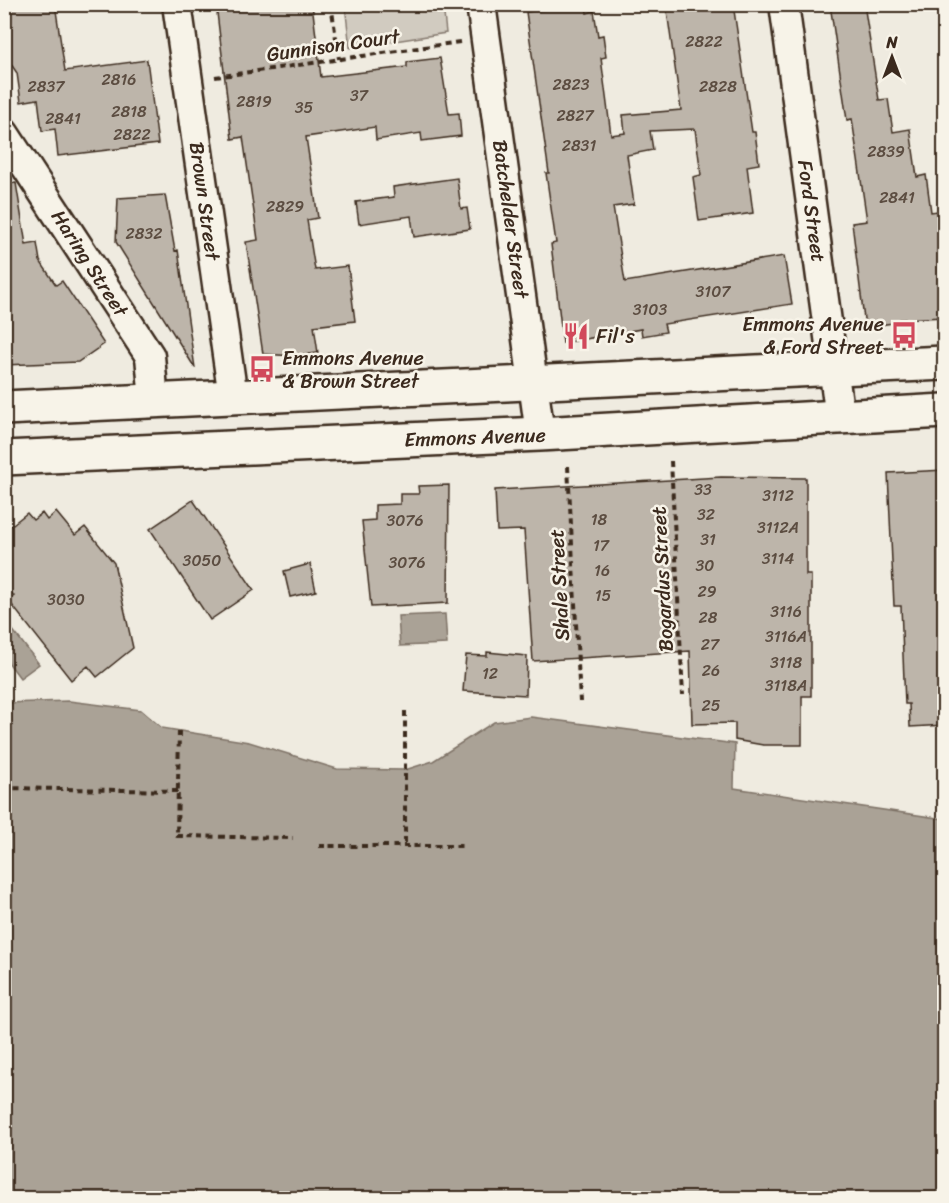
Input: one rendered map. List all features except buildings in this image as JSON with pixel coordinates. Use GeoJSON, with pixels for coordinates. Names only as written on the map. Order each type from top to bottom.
{"type":"FeatureCollection","features":[{"type":"Feature","properties":{"kind":"main road"},"geometry":{"type":"LineString","coordinates":[[4,408],[945,363]]}},
{"type":"Feature","properties":{"kind":"main road","name":"Emmons Avenue"},"geometry":{"type":"LineString","coordinates":[[4,458],[540,434],[945,411]]}},
{"type":"Feature","properties":{"kind":"street","name":"Brown Street"},"geometry":{"type":"LineString","coordinates":[[177,4],[233,397]]}},
{"type":"Feature","properties":{"kind":"street","name":"Batchelder Street"},"geometry":{"type":"LineString","coordinates":[[481,4],[540,434]]}},
{"type":"Feature","properties":{"kind":"street","name":"Ford Street"},"geometry":{"type":"LineString","coordinates":[[784,4],[840,418]]}},
{"type":"Feature","properties":{"kind":"street","name":"Haring Street"},"geometry":{"type":"LineString","coordinates":[[4,133],[150,356],[154,401]]}},
{"type":"Feature","properties":{"kind":"path"},"geometry":{"type":"LineString","coordinates":[[331,4],[339,59]]}},
{"type":"Feature","properties":{"kind":"path","name":"Gunnison Court"},"geometry":{"type":"LineString","coordinates":[[211,78],[460,42]]}},
{"type":"Feature","properties":{"kind":"path","name":"Bogardus Street"},"geometry":{"type":"LineString","coordinates":[[671,461],[683,695]]}},
{"type":"Feature","properties":{"kind":"path","name":"Shale Street"},"geometry":{"type":"LineString","coordinates":[[568,466],[580,702]]}},
{"type":"Feature","properties":{"kind":"path"},"geometry":{"type":"LineString","coordinates":[[405,711],[405,846]]}},
{"type":"Feature","properties":{"kind":"path"},"geometry":{"type":"LineString","coordinates":[[179,731],[177,837],[293,838]]}},
{"type":"Feature","properties":{"kind":"path"},"geometry":{"type":"LineString","coordinates":[[4,788],[178,790]]}},
{"type":"Feature","properties":{"kind":"path"},"geometry":{"type":"LineString","coordinates":[[319,846],[464,846]]}},
{"type":"Feature","properties":{"kind":"shaded area"},"geometry":{"type":"Polygon","coordinates":[[[345,5],[394,5],[396,11],[443,5],[446,33],[350,48],[345,5]]]}},
{"type":"Feature","properties":{"kind":"shaded area"},"geometry":{"type":"Polygon","coordinates":[[[445,614],[447,644],[400,646],[398,616],[445,614]]]}},
{"type":"Feature","properties":{"kind":"shaded area"},"geometry":{"type":"Polygon","coordinates":[[[5,620],[39,664],[20,678],[5,658],[5,620]]]}},
{"type":"Feature","properties":{"kind":"shaded area"},"geometry":{"type":"Polygon","coordinates":[[[69,701],[141,710],[162,728],[249,742],[337,769],[405,770],[433,761],[494,722],[531,717],[735,744],[734,788],[944,819],[944,1198],[5,1198],[5,703],[69,701]]]}},
{"type":"Feature","properties":{"kind":"place","name":"Emmons Avenue & Ford Street"},"geometry":{"type":"Point","coordinates":[904,335]}},
{"type":"Feature","properties":{"kind":"place","name":"Fil's"},"geometry":{"type":"Point","coordinates":[576,336]}},
{"type":"Feature","properties":{"kind":"place","name":"Emmons Avenue & Brown Street"},"geometry":{"type":"Point","coordinates":[262,369]}}]}
